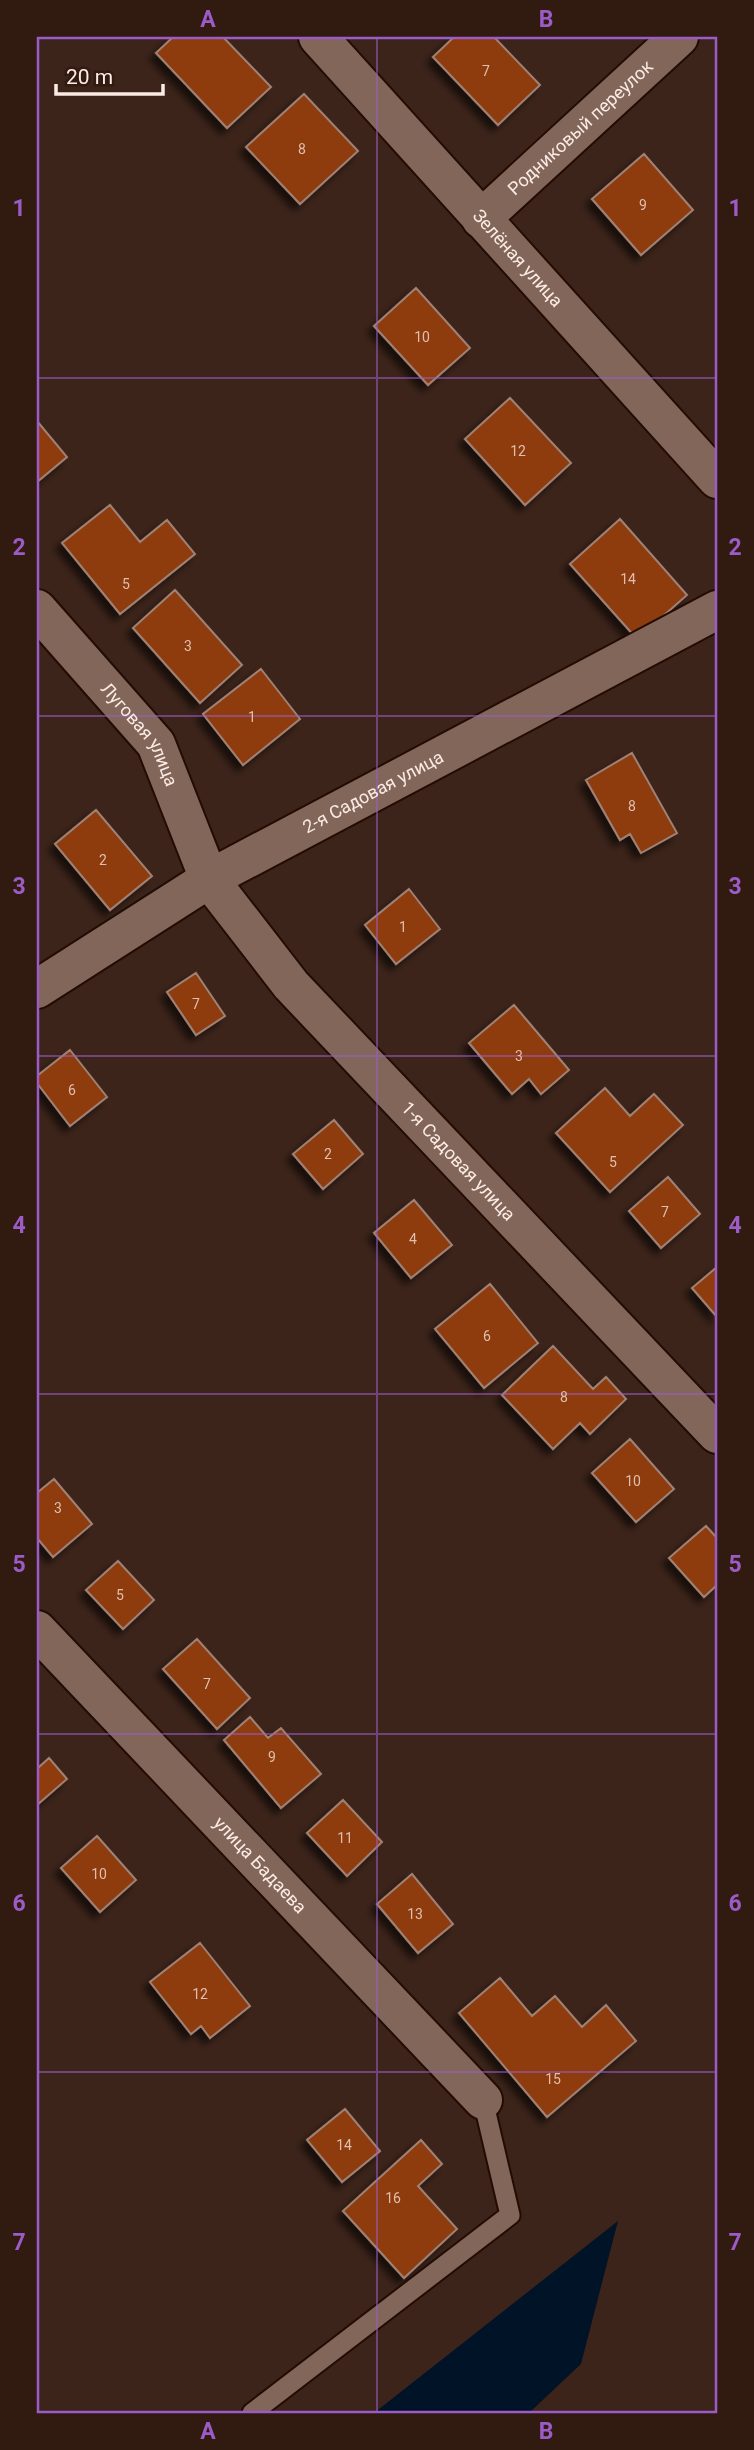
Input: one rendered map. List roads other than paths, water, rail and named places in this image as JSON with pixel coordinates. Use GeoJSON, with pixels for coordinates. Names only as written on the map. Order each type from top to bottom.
{"type":"FeatureCollection","features":[{"type":"Feature","properties":{"kind":"street","name":"Зелёная улица"},"geometry":{"type":"LineString","coordinates":[[318,37],[717,479]]}},
{"type":"Feature","properties":{"kind":"street","name":"Родниковый переулок"},"geometry":{"type":"LineString","coordinates":[[481,219],[679,37]]}},
{"type":"Feature","properties":{"kind":"street","name":"Луговая улица"},"geometry":{"type":"LineString","coordinates":[[37,610],[156,744],[209,879]]}},
{"type":"Feature","properties":{"kind":"street","name":"2-я Садовая улица"},"geometry":{"type":"LineString","coordinates":[[37,989],[209,879],[717,610]]}},
{"type":"Feature","properties":{"kind":"street","name":"1-я Садовая улица"},"geometry":{"type":"LineString","coordinates":[[209,879],[291,985],[717,1434]]}},
{"type":"Feature","properties":{"kind":"street","name":"улица Бадаева"},"geometry":{"type":"LineString","coordinates":[[37,1630],[483,2100]]}},
{"type":"Feature","properties":{"kind":"lane"},"geometry":{"type":"LineString","coordinates":[[252,2413],[510,2215],[483,2100]]}},
{"type":"Feature","properties":{"kind":"water"},"geometry":{"type":"Polygon","coordinates":[[[618,2221],[581,2364],[529,2413],[374,2413],[618,2221]]]}}]}
